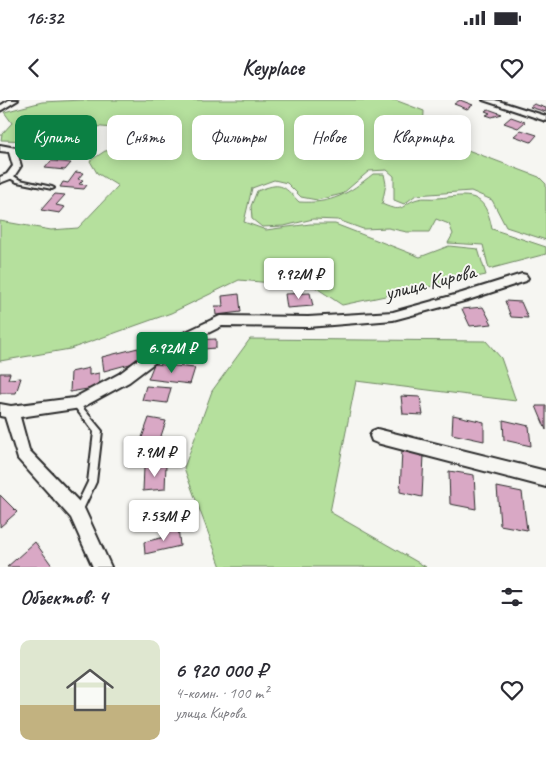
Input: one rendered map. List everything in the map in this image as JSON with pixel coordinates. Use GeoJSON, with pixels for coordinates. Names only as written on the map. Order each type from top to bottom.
{"type":"FeatureCollection","features":[{"type":"Feature","properties":{"kind":"street"},"geometry":{"type":"LineString","coordinates":[[0,109],[14,100]]}},
{"type":"Feature","properties":{"kind":"street"},"geometry":{"type":"LineString","coordinates":[[487,100],[546,119]]}},
{"type":"Feature","properties":{"kind":"street"},"geometry":{"type":"LineString","coordinates":[[0,148],[13,150],[17,166],[10,176],[0,180]]}},
{"type":"Feature","properties":{"kind":"street","name":"улица Кирова"},"geometry":{"type":"LineString","coordinates":[[102,567],[77,512],[23,454],[5,411],[76,404],[100,393],[124,378],[161,350],[220,321],[308,322],[393,316],[464,297],[522,278]]}},
{"type":"Feature","properties":{"kind":"street"},"geometry":{"type":"LineString","coordinates":[[377,436],[546,479]]}},
{"type":"Feature","properties":{"kind":"lane"},"geometry":{"type":"LineString","coordinates":[[10,176],[19,181],[52,188]]}},
{"type":"Feature","properties":{"kind":"lane"},"geometry":{"type":"LineString","coordinates":[[76,404],[98,431],[92,482],[77,512]]}},
{"type":"Feature","properties":{"kind":"green space"},"geometry":{"type":"Polygon","coordinates":[[[82,100],[395,100],[424,111],[424,115],[374,115],[374,160],[471,160],[471,151],[539,177],[546,184],[546,240],[506,227],[492,200],[471,191],[416,195],[404,204],[394,200],[394,176],[387,170],[369,171],[342,194],[317,200],[301,197],[287,183],[274,180],[252,188],[244,222],[266,230],[310,224],[335,224],[420,257],[449,246],[478,249],[486,275],[342,305],[315,287],[239,280],[171,313],[70,349],[0,361],[0,221],[51,230],[78,228],[118,186],[97,173],[90,161],[97,160],[97,156],[105,151],[107,151],[107,160],[182,160],[182,115],[107,115],[107,127],[97,127],[97,115],[15,115],[15,140],[1,140],[2,134],[12,123],[4,112],[42,102],[82,100]]]}},
{"type":"Feature","properties":{"kind":"green space"},"geometry":{"type":"Polygon","coordinates":[[[373,174],[384,174],[386,184],[382,204],[399,208],[420,198],[467,196],[474,198],[485,207],[492,229],[546,247],[546,254],[489,269],[483,245],[448,243],[453,234],[449,224],[436,219],[429,232],[407,232],[388,228],[363,229],[338,220],[313,219],[284,226],[262,227],[252,219],[251,206],[257,191],[271,186],[281,186],[289,191],[299,202],[321,201],[347,192],[373,174]]]}},
{"type":"Feature","properties":{"kind":"green space"},"geometry":{"type":"Polygon","coordinates":[[[250,339],[486,341],[501,358],[516,401],[356,381],[330,512],[426,567],[221,567],[184,468],[212,391],[250,339]]]}},
{"type":"Feature","properties":{"kind":"building"},"geometry":{"type":"Polygon","coordinates":[[[460,100],[473,105],[467,109],[454,104],[460,100]]]}},
{"type":"Feature","properties":{"kind":"building"},"geometry":{"type":"Polygon","coordinates":[[[534,104],[546,108],[546,112],[530,107],[534,104]]]}},
{"type":"Feature","properties":{"kind":"building"},"geometry":{"type":"Polygon","coordinates":[[[488,109],[502,114],[492,117],[486,115],[490,113],[485,111],[488,109]]]}},
{"type":"Feature","properties":{"kind":"building"},"geometry":{"type":"Polygon","coordinates":[[[511,117],[525,122],[518,128],[504,123],[511,117]]]}},
{"type":"Feature","properties":{"kind":"building"},"geometry":{"type":"Polygon","coordinates":[[[521,130],[537,135],[531,142],[514,136],[521,130]]]}},
{"type":"Feature","properties":{"kind":"building"},"geometry":{"type":"Polygon","coordinates":[[[51,161],[71,163],[65,170],[45,168],[51,161]]]}},
{"type":"Feature","properties":{"kind":"building"},"geometry":{"type":"Polygon","coordinates":[[[76,172],[83,173],[78,179],[83,180],[79,184],[87,185],[84,189],[60,187],[63,182],[68,183],[76,172]]]}},
{"type":"Feature","properties":{"kind":"building"},"geometry":{"type":"Polygon","coordinates":[[[55,194],[65,195],[56,205],[65,207],[60,213],[41,210],[55,194]]]}},
{"type":"Feature","properties":{"kind":"building"},"geometry":{"type":"Polygon","coordinates":[[[310,293],[313,306],[287,308],[285,294],[310,293]]]}},
{"type":"Feature","properties":{"kind":"building"},"geometry":{"type":"Polygon","coordinates":[[[239,294],[241,312],[216,315],[215,306],[223,306],[222,296],[239,294]]]}},
{"type":"Feature","properties":{"kind":"building"},"geometry":{"type":"Polygon","coordinates":[[[505,301],[521,302],[528,318],[511,317],[505,301]]]}},
{"type":"Feature","properties":{"kind":"building"},"geometry":{"type":"Polygon","coordinates":[[[483,307],[492,324],[470,326],[462,309],[483,307]]]}},
{"type":"Feature","properties":{"kind":"building"},"geometry":{"type":"Polygon","coordinates":[[[216,339],[216,348],[191,350],[191,340],[216,339]]]}},
{"type":"Feature","properties":{"kind":"building"},"geometry":{"type":"Polygon","coordinates":[[[138,348],[141,361],[104,371],[102,357],[138,348]]]}},
{"type":"Feature","properties":{"kind":"building"},"geometry":{"type":"Polygon","coordinates":[[[154,364],[195,368],[190,384],[148,379],[154,364]]]}},
{"type":"Feature","properties":{"kind":"building"},"geometry":{"type":"Polygon","coordinates":[[[89,368],[89,375],[99,373],[99,387],[70,392],[71,372],[89,368]]]}},
{"type":"Feature","properties":{"kind":"building"},"geometry":{"type":"Polygon","coordinates":[[[0,373],[10,373],[8,379],[21,378],[16,393],[0,393],[0,373]]]}},
{"type":"Feature","properties":{"kind":"building"},"geometry":{"type":"Polygon","coordinates":[[[146,386],[171,388],[167,403],[142,400],[146,386]]]}},
{"type":"Feature","properties":{"kind":"building"},"geometry":{"type":"Polygon","coordinates":[[[401,396],[420,397],[423,415],[403,414],[401,396]]]}},
{"type":"Feature","properties":{"kind":"building"},"geometry":{"type":"Polygon","coordinates":[[[536,406],[546,406],[546,430],[536,406]]]}},
{"type":"Feature","properties":{"kind":"building"},"geometry":{"type":"Polygon","coordinates":[[[453,415],[484,422],[484,441],[452,434],[453,415]]]}},
{"type":"Feature","properties":{"kind":"building"},"geometry":{"type":"Polygon","coordinates":[[[149,418],[166,421],[157,448],[139,446],[149,418]]]}},
{"type":"Feature","properties":{"kind":"building"},"geometry":{"type":"Polygon","coordinates":[[[503,420],[529,426],[531,446],[504,440],[503,420]]]}},
{"type":"Feature","properties":{"kind":"building"},"geometry":{"type":"Polygon","coordinates":[[[402,450],[424,455],[422,497],[400,492],[402,450]]]}},
{"type":"Feature","properties":{"kind":"building"},"geometry":{"type":"Polygon","coordinates":[[[166,465],[165,489],[143,491],[144,467],[166,465]]]}},
{"type":"Feature","properties":{"kind":"building"},"geometry":{"type":"Polygon","coordinates":[[[449,471],[474,475],[476,509],[450,504],[449,471]]]}},
{"type":"Feature","properties":{"kind":"building"},"geometry":{"type":"Polygon","coordinates":[[[497,487],[522,492],[527,530],[500,525],[497,487]]]}},
{"type":"Feature","properties":{"kind":"building"},"geometry":{"type":"Polygon","coordinates":[[[0,495],[17,512],[0,527],[0,495]]]}},
{"type":"Feature","properties":{"kind":"building"},"geometry":{"type":"Polygon","coordinates":[[[178,526],[180,546],[145,554],[144,542],[165,537],[165,530],[178,526]]]}},
{"type":"Feature","properties":{"kind":"building"},"geometry":{"type":"Polygon","coordinates":[[[35,542],[53,567],[7,567],[35,542]]]}}]}
